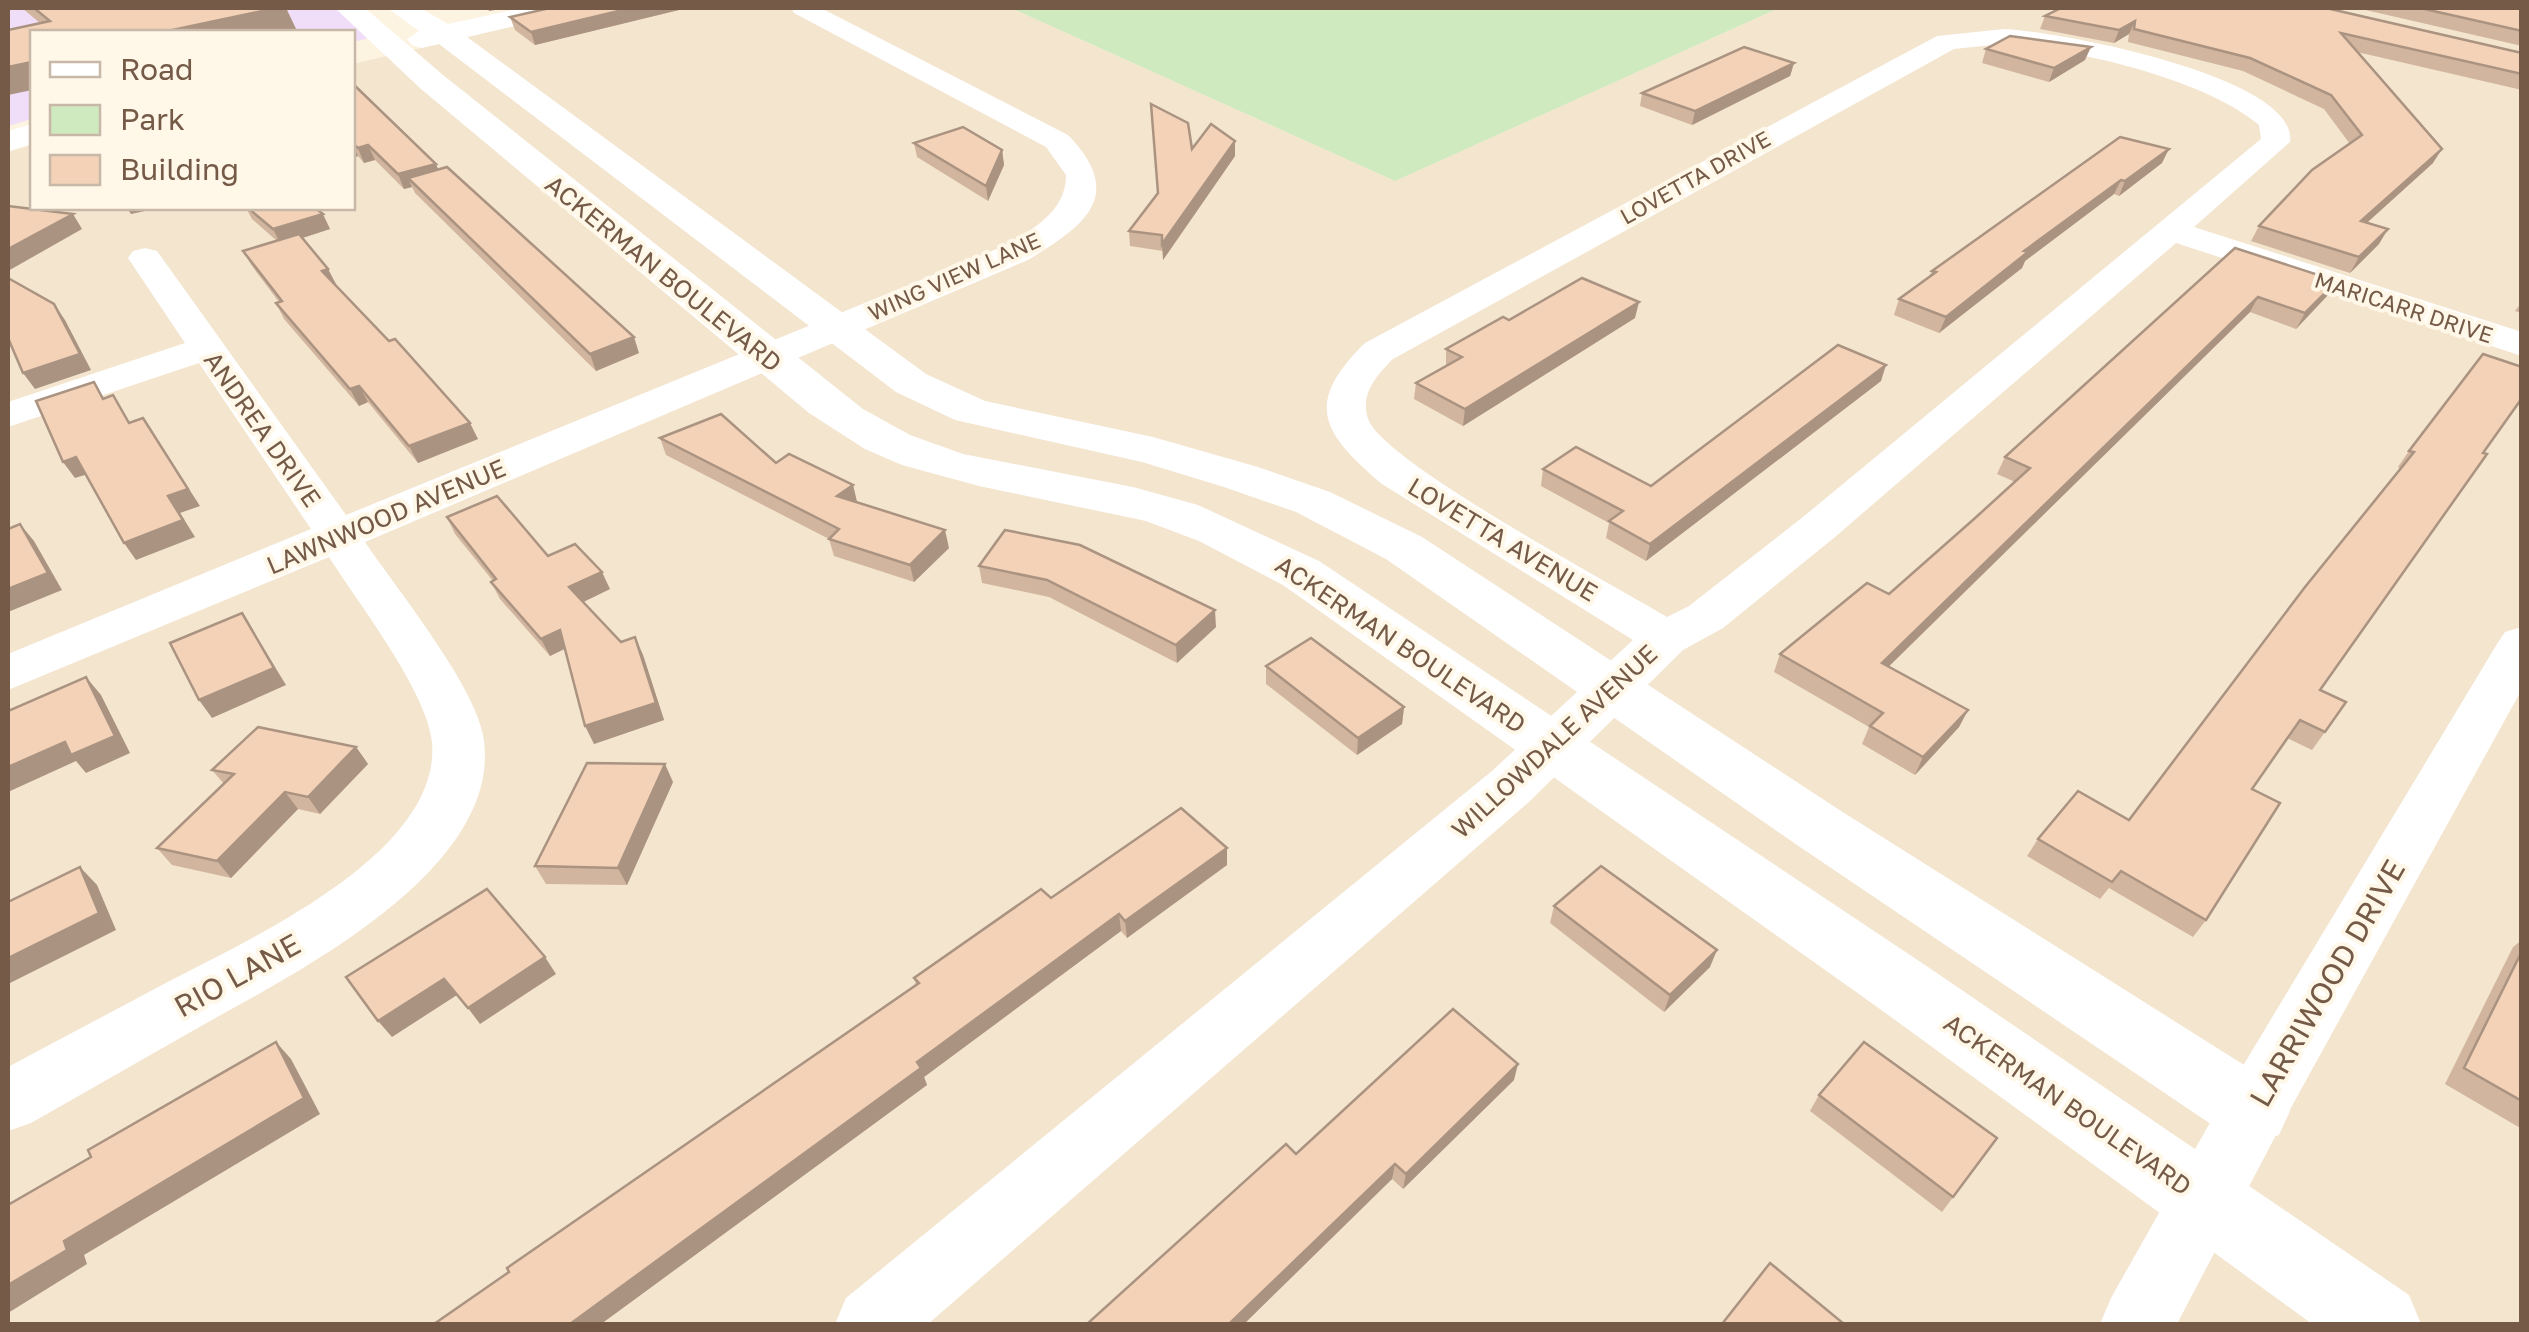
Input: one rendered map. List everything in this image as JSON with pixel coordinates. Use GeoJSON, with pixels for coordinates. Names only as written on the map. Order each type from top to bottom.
{"type":"FeatureCollection","features":[{"type":"Feature","properties":{"kind":"street","name":"ACKERMAN BOULEVARD"},"geometry":{"type":"LineString","coordinates":[[348,8],[835,328],[911,383],[971,411],[1152,451],[1313,502],[1404,548],[1819,828],[2254,1110]]}},
{"type":"Feature","properties":{"kind":"street"},"geometry":{"type":"LineString","coordinates":[[393,35],[500,8]]}},
{"type":"Feature","properties":{"kind":"street"},"geometry":{"type":"LineString","coordinates":[[393,35],[556,8]]}},
{"type":"Feature","properties":{"kind":"street","name":"WING VIEW LANE"},"geometry":{"type":"LineString","coordinates":[[765,358],[1032,244],[1068,217],[1078,204],[1083,186],[1080,168],[1057,140],[804,8]]}},
{"type":"Feature","properties":{"kind":"street","name":"ACKERMAN BOULEVARD"},"geometry":{"type":"LineString","coordinates":[[393,35],[432,82],[765,358],[872,435],[916,454],[987,474],[1162,510],[1223,532],[1302,573],[2380,1324]]}},
{"type":"Feature","properties":{"kind":"street","name":"LOVETTA DRIVE"},"geometry":{"type":"LineString","coordinates":[[1350,428],[1343,405],[1348,385],[1379,350],[1932,46],[1964,38],[2014,38],[2110,57]]}},
{"type":"Feature","properties":{"kind":"street","name":"WILLOWDALE AVENUE"},"geometry":{"type":"LineString","coordinates":[[872,1324],[1554,746],[1666,638],[1706,617],[1819,527],[2275,142],[2277,132],[2272,120],[2236,96],[2110,57]]}},
{"type":"Feature","properties":{"kind":"street","name":"MARICARR DRIVE"},"geometry":{"type":"LineString","coordinates":[[2172,231],[2522,345]]}},
{"type":"Feature","properties":{"kind":"street","name":"ANDREA DRIVE"},"geometry":{"type":"LineString","coordinates":[[146,258],[338,536],[450,709],[460,741],[456,776],[439,815]]}},
{"type":"Feature","properties":{"kind":"street"},"geometry":{"type":"LineString","coordinates":[[8,415],[206,348]]}},
{"type":"Feature","properties":{"kind":"street","name":"LAWNWOOD AVENUE"},"geometry":{"type":"LineString","coordinates":[[8,673],[765,358]]}},
{"type":"Feature","properties":{"kind":"street","name":"LOVETTA AVENUE"},"geometry":{"type":"LineString","coordinates":[[1350,428],[1370,453],[1397,474],[1666,638]]}},
{"type":"Feature","properties":{"kind":"street","name":"LARRIWOOD DRIVE"},"geometry":{"type":"LineString","coordinates":[[2137,1324],[2254,1110],[2522,644]]}},
{"type":"Feature","properties":{"kind":"street","name":"RIO LANE"},"geometry":{"type":"LineString","coordinates":[[8,1100],[314,933],[363,898],[404,860],[439,815]]}},
{"type":"Feature","properties":{"kind":"shaded area"},"geometry":{"type":"Polygon","coordinates":[[[8,8],[349,8],[382,35],[355,42],[355,30],[30,30],[30,120],[8,126],[8,8]]]}},
{"type":"Feature","properties":{"kind":"shaded area"},"geometry":{"type":"Polygon","coordinates":[[[590,8],[1011,8],[1395,181],[1779,8],[2521,8],[2521,1324],[8,1324],[8,152],[30,146],[30,210],[355,210],[355,64],[590,8]]]}},
{"type":"Feature","properties":{"kind":"green space"},"geometry":{"type":"Polygon","coordinates":[[[1011,8],[1779,8],[1395,181],[1011,8]]]}},
{"type":"Feature","properties":{"kind":"building"},"geometry":{"type":"Polygon","coordinates":[[[34,8],[276,8],[172,30],[30,30],[30,62],[8,67],[8,30],[50,21],[34,8]]]}},
{"type":"Feature","properties":{"kind":"building"},"geometry":{"type":"Polygon","coordinates":[[[550,8],[631,8],[531,32],[510,17],[550,8]]]}},
{"type":"Feature","properties":{"kind":"building"},"geometry":{"type":"Polygon","coordinates":[[[2061,8],[2326,8],[2522,53],[2522,74],[2341,33],[2442,149],[2361,221],[2388,229],[2359,257],[2259,226],[2312,170],[2362,135],[2331,95],[2250,58],[2134,29],[2135,21],[2119,30],[2045,16],[2061,8]]]}},
{"type":"Feature","properties":{"kind":"building"},"geometry":{"type":"Polygon","coordinates":[[[2420,8],[2522,8],[2522,31],[2420,8]]]}},
{"type":"Feature","properties":{"kind":"building"},"geometry":{"type":"Polygon","coordinates":[[[2010,36],[2091,47],[2054,68],[1986,49],[2010,36]]]}},
{"type":"Feature","properties":{"kind":"building"},"geometry":{"type":"Polygon","coordinates":[[[1744,47],[1794,63],[1695,111],[1642,93],[1744,47]]]}},
{"type":"Feature","properties":{"kind":"building"},"geometry":{"type":"Polygon","coordinates":[[[355,86],[436,164],[398,174],[368,145],[358,148],[355,86]]]}},
{"type":"Feature","properties":{"kind":"building"},"geometry":{"type":"Polygon","coordinates":[[[1151,104],[1188,123],[1192,149],[1211,124],[1235,141],[1162,244],[1162,235],[1129,231],[1158,193],[1151,104]]]}},
{"type":"Feature","properties":{"kind":"building"},"geometry":{"type":"Polygon","coordinates":[[[963,127],[1002,150],[986,186],[914,143],[963,127]]]}},
{"type":"Feature","properties":{"kind":"building"},"geometry":{"type":"Polygon","coordinates":[[[2120,137],[2169,149],[2024,251],[2028,252],[1946,317],[1899,299],[1936,272],[1932,271],[2120,137]]]}},
{"type":"Feature","properties":{"kind":"building"},"geometry":{"type":"Polygon","coordinates":[[[447,167],[634,337],[590,354],[408,178],[447,167]]]}},
{"type":"Feature","properties":{"kind":"building"},"geometry":{"type":"Polygon","coordinates":[[[8,206],[73,214],[8,249],[8,206]]]}},
{"type":"Feature","properties":{"kind":"building"},"geometry":{"type":"Polygon","coordinates":[[[250,210],[318,210],[323,214],[273,229],[250,210]]]}},
{"type":"Feature","properties":{"kind":"building"},"geometry":{"type":"Polygon","coordinates":[[[299,234],[328,269],[322,271],[389,341],[395,339],[470,423],[409,446],[359,386],[350,389],[276,303],[282,301],[243,251],[299,234]]]}},
{"type":"Feature","properties":{"kind":"building"},"geometry":{"type":"Polygon","coordinates":[[[2235,248],[2337,281],[2305,313],[2258,297],[1882,663],[1968,710],[1923,757],[1870,726],[1883,713],[1780,654],[1867,583],[1889,594],[1974,519],[2030,468],[2005,457],[2235,248]]]}},
{"type":"Feature","properties":{"kind":"building"},"geometry":{"type":"Polygon","coordinates":[[[8,278],[54,304],[80,354],[23,373],[8,338],[8,278]]]}},
{"type":"Feature","properties":{"kind":"building"},"geometry":{"type":"Polygon","coordinates":[[[1582,278],[1639,302],[1465,409],[1416,383],[1462,357],[1446,349],[1503,317],[1509,320],[1582,278]]]}},
{"type":"Feature","properties":{"kind":"building"},"geometry":{"type":"Polygon","coordinates":[[[1838,345],[1886,365],[1650,544],[1609,521],[1623,511],[1543,469],[1576,447],[1651,486],[1838,345]]]}},
{"type":"Feature","properties":{"kind":"building"},"geometry":{"type":"Polygon","coordinates":[[[2483,354],[2522,367],[2522,398],[2483,453],[2487,454],[2320,690],[2346,702],[2325,732],[2300,720],[2252,789],[2280,803],[2206,920],[2121,871],[2112,882],[2038,839],[2078,791],[2129,820],[2305,587],[2414,452],[2409,451],[2483,354]]]}},
{"type":"Feature","properties":{"kind":"building"},"geometry":{"type":"Polygon","coordinates":[[[94,382],[103,399],[113,395],[129,423],[143,418],[188,489],[168,496],[183,520],[124,543],[76,457],[63,462],[36,401],[94,382]]]}},
{"type":"Feature","properties":{"kind":"building"},"geometry":{"type":"Polygon","coordinates":[[[721,414],[776,463],[789,454],[853,485],[837,496],[945,530],[910,565],[829,539],[839,529],[660,438],[721,414]]]}},
{"type":"Feature","properties":{"kind":"building"},"geometry":{"type":"Polygon","coordinates":[[[497,496],[548,556],[575,544],[602,572],[569,587],[621,642],[635,637],[656,703],[585,726],[560,630],[541,639],[491,582],[496,579],[447,517],[497,496]]]}},
{"type":"Feature","properties":{"kind":"building"},"geometry":{"type":"Polygon","coordinates":[[[20,524],[48,573],[8,589],[8,529],[20,524]]]}},
{"type":"Feature","properties":{"kind":"building"},"geometry":{"type":"Polygon","coordinates":[[[1005,530],[1080,545],[1215,610],[1176,645],[1047,580],[979,566],[1005,530]]]}},
{"type":"Feature","properties":{"kind":"building"},"geometry":{"type":"Polygon","coordinates":[[[242,613],[274,668],[199,700],[170,643],[242,613]]]}},
{"type":"Feature","properties":{"kind":"building"},"geometry":{"type":"Polygon","coordinates":[[[1311,638],[1404,707],[1358,738],[1266,666],[1311,638]]]}},
{"type":"Feature","properties":{"kind":"building"},"geometry":{"type":"Polygon","coordinates":[[[86,677],[115,736],[71,755],[65,742],[8,767],[8,711],[86,677]]]}},
{"type":"Feature","properties":{"kind":"building"},"geometry":{"type":"Polygon","coordinates":[[[258,727],[356,747],[308,797],[285,792],[217,861],[157,848],[234,774],[212,770],[258,727]]]}},
{"type":"Feature","properties":{"kind":"building"},"geometry":{"type":"Polygon","coordinates":[[[587,763],[665,764],[618,868],[535,866],[587,763]]]}},
{"type":"Feature","properties":{"kind":"building"},"geometry":{"type":"Polygon","coordinates":[[[1181,808],[1227,848],[1125,921],[1119,914],[917,1062],[921,1068],[570,1324],[434,1324],[509,1272],[507,1268],[919,983],[914,978],[1041,889],[1051,898],[1181,808]]]}},
{"type":"Feature","properties":{"kind":"building"},"geometry":{"type":"Polygon","coordinates":[[[1601,866],[1717,950],[1670,995],[1554,906],[1601,866]]]}},
{"type":"Feature","properties":{"kind":"building"},"geometry":{"type":"Polygon","coordinates":[[[80,867],[99,913],[8,958],[8,902],[80,867]]]}},
{"type":"Feature","properties":{"kind":"building"},"geometry":{"type":"Polygon","coordinates":[[[487,889],[545,957],[468,1008],[444,979],[378,1021],[346,977],[487,889]]]}},
{"type":"Feature","properties":{"kind":"building"},"geometry":{"type":"Polygon","coordinates":[[[2522,951],[2522,1101],[2464,1068],[2522,951]]]}},
{"type":"Feature","properties":{"kind":"building"},"geometry":{"type":"Polygon","coordinates":[[[1453,1009],[1518,1064],[1406,1174],[1395,1164],[1229,1324],[1087,1324],[1286,1144],[1296,1154],[1453,1009]]]}},
{"type":"Feature","properties":{"kind":"building"},"geometry":{"type":"Polygon","coordinates":[[[276,1042],[304,1098],[64,1241],[67,1250],[8,1285],[8,1205],[91,1157],[88,1150],[276,1042]]]}},
{"type":"Feature","properties":{"kind":"building"},"geometry":{"type":"Polygon","coordinates":[[[1864,1042],[1997,1138],[1953,1197],[1819,1095],[1864,1042]]]}},
{"type":"Feature","properties":{"kind":"building"},"geometry":{"type":"Polygon","coordinates":[[[1770,1263],[1844,1324],[1722,1324],[1770,1263]]]}}]}
